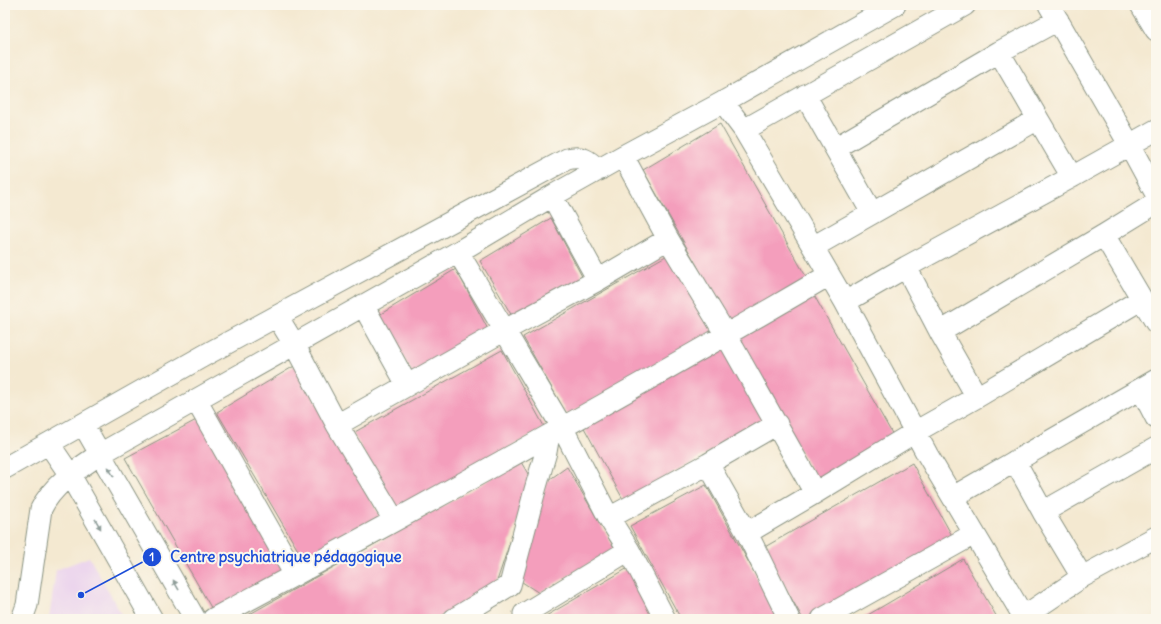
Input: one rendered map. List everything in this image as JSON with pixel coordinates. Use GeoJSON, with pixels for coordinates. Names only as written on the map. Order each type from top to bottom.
{"type":"FeatureCollection","features":[{"type":"Feature","properties":{"kind":"street"},"geometry":{"type":"LineString","coordinates":[[22,619],[27,605],[41,509],[53,490],[70,475],[100,454],[458,252],[622,156],[723,102],[896,5]]}},
{"type":"Feature","properties":{"kind":"street"},"geometry":{"type":"LineString","coordinates":[[744,130],[965,5]]}},
{"type":"Feature","properties":{"kind":"street"},"geometry":{"type":"LineString","coordinates":[[1141,5],[1156,30]]}},
{"type":"Feature","properties":{"kind":"street"},"geometry":{"type":"LineString","coordinates":[[835,148],[999,52],[1053,12],[1156,194]]}},
{"type":"Feature","properties":{"kind":"street"},"geometry":{"type":"LineString","coordinates":[[999,52],[1072,177]]}},
{"type":"Feature","properties":{"kind":"street"},"geometry":{"type":"LineString","coordinates":[[805,96],[872,213]]}},
{"type":"Feature","properties":{"kind":"street"},"geometry":{"type":"LineString","coordinates":[[723,102],[744,130],[813,246],[915,432],[1024,618],[1082,577],[1156,537]]}},
{"type":"Feature","properties":{"kind":"street"},"geometry":{"type":"LineString","coordinates":[[813,246],[1038,119]]}},
{"type":"Feature","properties":{"kind":"street"},"geometry":{"type":"LineString","coordinates":[[845,302],[1156,130]]}},
{"type":"Feature","properties":{"kind":"street"},"geometry":{"type":"LineString","coordinates":[[622,156],[668,239],[726,335],[777,424],[815,494]]}},
{"type":"Feature","properties":{"kind":"street"},"geometry":{"type":"LineString","coordinates":[[5,468],[207,354],[567,159],[576,157],[588,160],[599,170]]}},
{"type":"Feature","properties":{"kind":"street"},"geometry":{"type":"LineString","coordinates":[[552,196],[598,280]]}},
{"type":"Feature","properties":{"kind":"street"},"geometry":{"type":"LineString","coordinates":[[940,332],[1156,203]]}},
{"type":"Feature","properties":{"kind":"street"},"geometry":{"type":"LineString","coordinates":[[1104,235],[1156,324]]}},
{"type":"Feature","properties":{"kind":"street"},"geometry":{"type":"LineString","coordinates":[[337,425],[505,330],[598,280],[668,239]]}},
{"type":"Feature","properties":{"kind":"street"},"geometry":{"type":"LineString","coordinates":[[458,252],[505,330],[555,431],[629,550],[665,619]]}},
{"type":"Feature","properties":{"kind":"street"},"geometry":{"type":"LineString","coordinates":[[906,267],[940,332],[977,397]]}},
{"type":"Feature","properties":{"kind":"street"},"geometry":{"type":"LineString","coordinates":[[213,619],[555,431],[829,275]]}},
{"type":"Feature","properties":{"kind":"street"},"geometry":{"type":"LineString","coordinates":[[747,533],[815,494],[915,432],[1142,300]]}},
{"type":"Feature","properties":{"kind":"street"},"geometry":{"type":"LineString","coordinates":[[363,306],[407,385]]}},
{"type":"Feature","properties":{"kind":"street"},"geometry":{"type":"LineString","coordinates":[[277,316],[294,344],[337,425],[394,520]]}},
{"type":"Feature","properties":{"kind":"street"},"geometry":{"type":"LineString","coordinates":[[953,497],[1149,384],[1156,418]]}},
{"type":"Feature","properties":{"kind":"street"},"geometry":{"type":"LineString","coordinates":[[196,400],[295,575]]}},
{"type":"Feature","properties":{"kind":"street"},"geometry":{"type":"LineString","coordinates":[[83,424],[195,619]]}},
{"type":"Feature","properties":{"kind":"street"},"geometry":{"type":"LineString","coordinates":[[609,518],[708,464],[777,424]]}},
{"type":"Feature","properties":{"kind":"street"},"geometry":{"type":"LineString","coordinates":[[555,431],[546,452],[510,585],[526,617],[629,550]]}},
{"type":"Feature","properties":{"kind":"street"},"geometry":{"type":"LineString","coordinates":[[49,444],[70,475],[152,619]]}},
{"type":"Feature","properties":{"kind":"street"},"geometry":{"type":"LineString","coordinates":[[1043,512],[1156,448]]}},
{"type":"Feature","properties":{"kind":"street"},"geometry":{"type":"LineString","coordinates":[[1015,461],[1043,512],[1082,577]]}},
{"type":"Feature","properties":{"kind":"street"},"geometry":{"type":"LineString","coordinates":[[708,464],[747,533],[789,619]]}},
{"type":"Feature","properties":{"kind":"street"},"geometry":{"type":"LineString","coordinates":[[822,619],[974,534]]}},
{"type":"Feature","properties":{"kind":"street"},"geometry":{"type":"LineString","coordinates":[[454,619],[510,585]]}},
{"type":"Feature","properties":{"kind":"shaded area"},"geometry":{"type":"Polygon","coordinates":[[[89,557],[124,619],[49,619],[56,570],[89,557]]]}},
{"type":"Feature","properties":{"kind":"building"},"geometry":{"type":"Polygon","coordinates":[[[720,124],[808,280],[731,326],[643,170],[720,124]]]}},
{"type":"Feature","properties":{"kind":"building"},"geometry":{"type":"Polygon","coordinates":[[[551,218],[586,284],[516,323],[480,261],[551,218]]]}},
{"type":"Feature","properties":{"kind":"building"},"geometry":{"type":"Polygon","coordinates":[[[671,253],[713,332],[567,415],[523,337],[671,253]]]}},
{"type":"Feature","properties":{"kind":"building"},"geometry":{"type":"Polygon","coordinates":[[[456,269],[491,335],[415,378],[379,315],[456,269]]]}},
{"type":"Feature","properties":{"kind":"building"},"geometry":{"type":"Polygon","coordinates":[[[811,290],[894,437],[817,481],[735,334],[811,290]]]}},
{"type":"Feature","properties":{"kind":"building"},"geometry":{"type":"Polygon","coordinates":[[[724,342],[767,419],[624,501],[582,424],[724,342]]]}},
{"type":"Feature","properties":{"kind":"building"},"geometry":{"type":"Polygon","coordinates":[[[502,350],[545,428],[397,511],[353,433],[502,350]]]}},
{"type":"Feature","properties":{"kind":"building"},"geometry":{"type":"Polygon","coordinates":[[[296,365],[382,520],[306,564],[217,412],[296,365]]]}},
{"type":"Feature","properties":{"kind":"building"},"geometry":{"type":"Polygon","coordinates":[[[200,418],[284,571],[213,611],[125,458],[200,418]]]}},
{"type":"Feature","properties":{"kind":"building"},"geometry":{"type":"Polygon","coordinates":[[[521,462],[531,479],[495,587],[436,619],[241,619],[521,462]]]}},
{"type":"Feature","properties":{"kind":"building"},"geometry":{"type":"Polygon","coordinates":[[[912,463],[955,541],[816,619],[803,619],[763,548],[912,463]]]}},
{"type":"Feature","properties":{"kind":"building"},"geometry":{"type":"Polygon","coordinates":[[[567,467],[615,549],[539,593],[519,580],[546,482],[567,467]]]}},
{"type":"Feature","properties":{"kind":"building"},"geometry":{"type":"Polygon","coordinates":[[[706,485],[780,619],[681,619],[630,526],[706,485]]]}},
{"type":"Feature","properties":{"kind":"building"},"geometry":{"type":"Polygon","coordinates":[[[963,559],[998,619],[861,619],[963,559]]]}},
{"type":"Feature","properties":{"kind":"building"},"geometry":{"type":"Polygon","coordinates":[[[628,568],[657,619],[547,619],[546,616],[628,568]]]}},
{"type":"Feature","properties":{"kind":"place","name":"Centre psychiatrique pédagogique"},"geometry":{"type":"Point","coordinates":[81,595]}}]}
